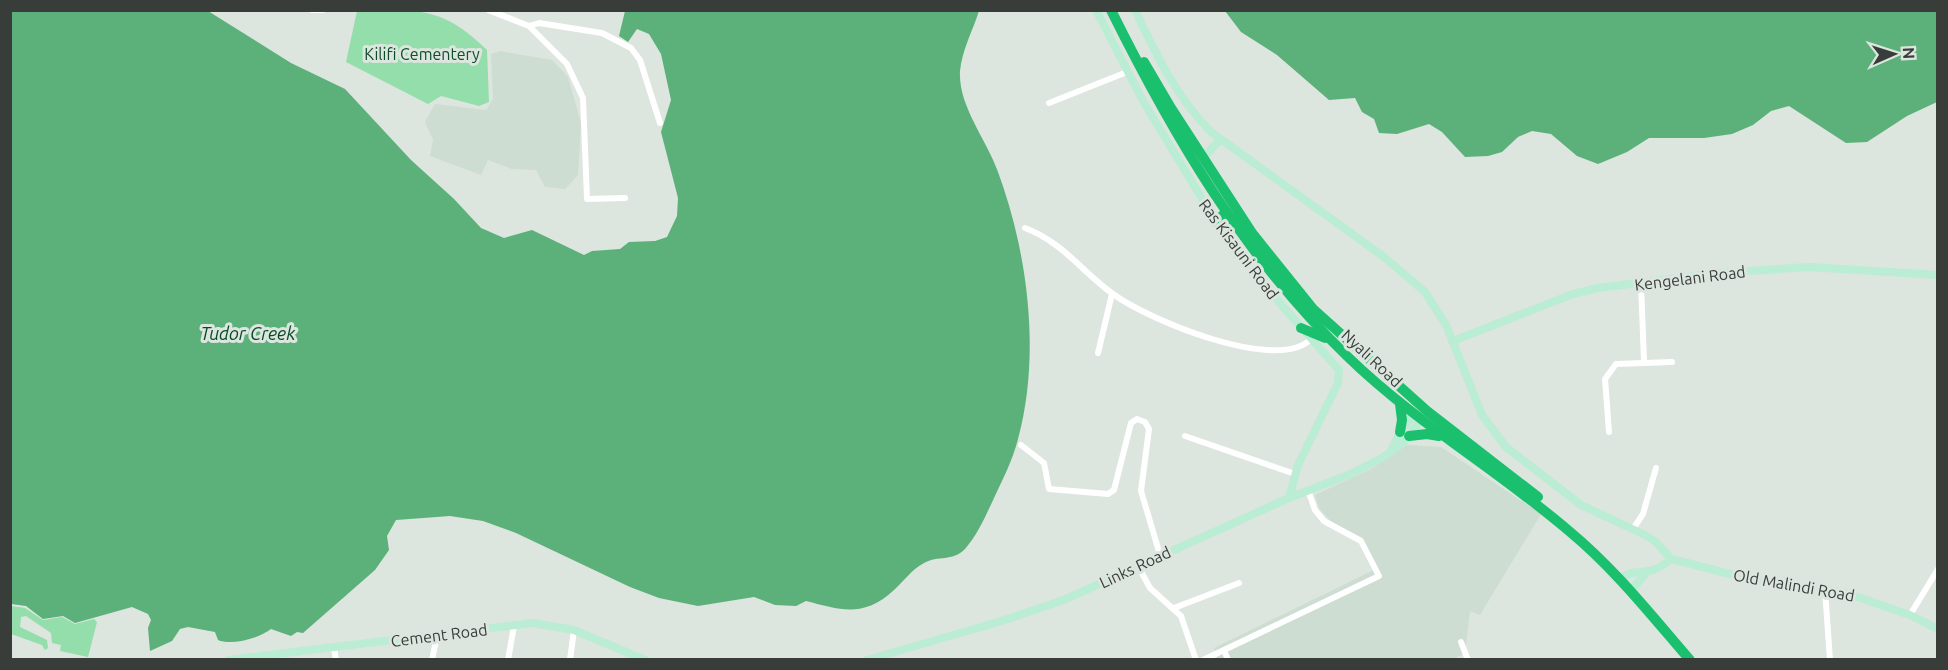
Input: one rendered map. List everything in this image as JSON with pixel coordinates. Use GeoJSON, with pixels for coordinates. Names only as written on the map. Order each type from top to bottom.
{"type":"FeatureCollection","features":[{"type":"Feature","properties":{"kind":"highway","name":"Nyali Road"},"geometry":{"type":"LineString","coordinates":[[1111,10],[1158,102],[1225,213],[1300,308],[1400,404],[1420,413],[1556,510],[1634,588],[1691,660]]}},
{"type":"Feature","properties":{"kind":"highway","name":"Nyali Road"},"geometry":{"type":"LineString","coordinates":[[1119,10],[1154,80],[1203,158],[1252,233],[1303,298],[1442,436],[1543,510],[1624,577]]}},
{"type":"Feature","properties":{"kind":"highway"},"geometry":{"type":"LineString","coordinates":[[1216,222],[1225,213]]}},
{"type":"Feature","properties":{"kind":"highway"},"geometry":{"type":"LineString","coordinates":[[1301,328],[1331,340]]}},
{"type":"Feature","properties":{"kind":"highway"},"geometry":{"type":"LineString","coordinates":[[1400,404],[1404,434],[1442,436]]}},
{"type":"Feature","properties":{"kind":"main road","name":"Ras Kisauni Road"},"geometry":{"type":"LineString","coordinates":[[1096,10],[1127,72],[1216,222],[1301,328],[1337,367],[1339,377],[1294,478],[1289,498]]}},
{"type":"Feature","properties":{"kind":"main road"},"geometry":{"type":"LineString","coordinates":[[1135,10],[1180,94],[1202,123],[1220,140],[1411,278],[1438,310],[1453,341],[1482,415],[1506,447],[1581,505],[1656,542],[1671,559],[1648,572],[1634,588]]}},
{"type":"Feature","properties":{"kind":"main road"},"geometry":{"type":"LineString","coordinates":[[1203,158],[1220,140]]}},
{"type":"Feature","properties":{"kind":"main road","name":"Kengelani Road"},"geometry":{"type":"LineString","coordinates":[[1453,341],[1573,294],[1598,288],[1641,285],[1717,273],[1809,267],[1938,275]]}},
{"type":"Feature","properties":{"kind":"main road","name":"Links Road"},"geometry":{"type":"LineString","coordinates":[[867,660],[1024,614],[1065,599],[1289,498],[1348,475],[1382,458],[1392,449],[1420,413]]}},
{"type":"Feature","properties":{"kind":"main road"},"geometry":{"type":"LineString","coordinates":[[1294,478],[1299,494]]}},
{"type":"Feature","properties":{"kind":"main road","name":"Old Malindi Road"},"geometry":{"type":"LineString","coordinates":[[1671,559],[1742,577],[1866,599],[1910,615],[1938,629]]}},
{"type":"Feature","properties":{"kind":"main road"},"geometry":{"type":"LineString","coordinates":[[1624,577],[1639,570],[1648,572]]}},
{"type":"Feature","properties":{"kind":"main road","name":"Cement Road"},"geometry":{"type":"LineString","coordinates":[[229,659],[532,623],[574,630],[645,660]]}},
{"type":"Feature","properties":{"kind":"street"},"geometry":{"type":"LineString","coordinates":[[312,10],[323,10]]}},
{"type":"Feature","properties":{"kind":"street"},"geometry":{"type":"LineString","coordinates":[[488,10],[529,26],[567,64],[584,98],[587,199],[625,198]]}},
{"type":"Feature","properties":{"kind":"street"},"geometry":{"type":"LineString","coordinates":[[529,26],[539,23],[602,33],[631,48],[640,60],[660,123]]}},
{"type":"Feature","properties":{"kind":"street"},"geometry":{"type":"LineString","coordinates":[[1049,103],[1127,72]]}},
{"type":"Feature","properties":{"kind":"street"},"geometry":{"type":"LineString","coordinates":[[1025,228],[1054,242],[1112,294],[1131,306],[1234,346],[1255,350],[1291,350],[1303,347],[1311,339]]}},
{"type":"Feature","properties":{"kind":"street"},"geometry":{"type":"LineString","coordinates":[[1641,285],[1644,361]]}},
{"type":"Feature","properties":{"kind":"street"},"geometry":{"type":"LineString","coordinates":[[1098,353],[1112,294]]}},
{"type":"Feature","properties":{"kind":"street"},"geometry":{"type":"LineString","coordinates":[[1609,432],[1605,379],[1616,364],[1644,361],[1672,362]]}},
{"type":"Feature","properties":{"kind":"street"},"geometry":{"type":"LineString","coordinates":[[1021,445],[1044,463],[1049,489],[1108,494],[1114,490],[1131,423],[1137,419],[1145,422],[1149,429],[1141,491],[1160,555]]}},
{"type":"Feature","properties":{"kind":"street"},"geometry":{"type":"LineString","coordinates":[[1185,436],[1294,478]]}},
{"type":"Feature","properties":{"kind":"street"},"geometry":{"type":"LineString","coordinates":[[1633,529],[1643,514],[1656,468]]}},
{"type":"Feature","properties":{"kind":"street"},"geometry":{"type":"LineString","coordinates":[[1203,660],[1378,576],[1361,541],[1324,521],[1315,510],[1308,490]]}},
{"type":"Feature","properties":{"kind":"street"},"geometry":{"type":"LineString","coordinates":[[1138,566],[1150,588],[1181,616],[1196,660]]}},
{"type":"Feature","properties":{"kind":"street"},"geometry":{"type":"LineString","coordinates":[[1910,615],[1938,569]]}},
{"type":"Feature","properties":{"kind":"street"},"geometry":{"type":"LineString","coordinates":[[1174,608],[1239,583]]}},
{"type":"Feature","properties":{"kind":"street"},"geometry":{"type":"LineString","coordinates":[[1825,590],[1830,660]]}},
{"type":"Feature","properties":{"kind":"street"},"geometry":{"type":"LineString","coordinates":[[508,660],[514,626]]}},
{"type":"Feature","properties":{"kind":"street"},"geometry":{"type":"LineString","coordinates":[[570,660],[574,630]]}},
{"type":"Feature","properties":{"kind":"street"},"geometry":{"type":"LineString","coordinates":[[432,660],[436,636]]}},
{"type":"Feature","properties":{"kind":"street"},"geometry":{"type":"LineString","coordinates":[[1461,642],[1468,660]]}},
{"type":"Feature","properties":{"kind":"street"},"geometry":{"type":"LineString","coordinates":[[334,648],[336,660]]}},
{"type":"Feature","properties":{"kind":"street"},"geometry":{"type":"LineString","coordinates":[[1224,650],[1228,660]]}},
{"type":"Feature","properties":{"kind":"shaded area"},"geometry":{"type":"Polygon","coordinates":[[[500,51],[552,60],[568,77],[581,123],[578,175],[565,189],[545,187],[536,170],[512,169],[488,160],[481,175],[430,156],[433,140],[425,122],[435,104],[486,110],[493,99],[491,54],[500,51]]]}},
{"type":"Feature","properties":{"kind":"shaded area"},"geometry":{"type":"Polygon","coordinates":[[[1407,445],[1441,447],[1541,514],[1480,615],[1470,611],[1465,653],[1453,659],[1218,660],[1214,648],[1378,568],[1361,537],[1333,524],[1319,508],[1315,495],[1371,469],[1407,445]]]}},
{"type":"Feature","properties":{"kind":"green space","name":"Kilifi Cementery"},"geometry":{"type":"Polygon","coordinates":[[[396,10],[427,13],[455,25],[470,35],[487,50],[489,102],[479,106],[441,96],[428,104],[346,62],[357,11],[396,10]]]}},
{"type":"Feature","properties":{"kind":"green space"},"geometry":{"type":"Polygon","coordinates":[[[11,606],[25,608],[43,620],[62,617],[75,624],[94,619],[97,622],[88,657],[60,651],[61,645],[52,643],[51,633],[26,616],[21,617],[20,627],[47,640],[48,648],[45,650],[42,645],[11,634],[11,606]]]}},
{"type":"Feature","properties":{"kind":"water","name":"Tudor Creek"},"geometry":{"type":"Polygon","coordinates":[[[11,11],[208,11],[291,63],[345,89],[411,160],[454,199],[481,228],[504,238],[532,230],[584,255],[592,251],[620,249],[629,242],[655,241],[667,237],[677,216],[678,198],[661,132],[671,100],[661,54],[649,34],[637,29],[628,42],[619,36],[625,11],[979,11],[963,55],[960,71],[961,84],[968,110],[998,172],[1017,236],[1024,270],[1030,339],[1025,407],[1018,439],[1008,469],[981,524],[970,543],[960,553],[924,563],[883,599],[873,605],[852,609],[841,609],[806,601],[796,606],[775,605],[754,597],[698,606],[659,598],[630,587],[516,533],[483,521],[450,516],[396,520],[387,536],[389,550],[375,570],[303,633],[297,632],[291,636],[271,629],[245,640],[224,642],[218,640],[215,632],[188,627],[180,629],[172,641],[150,651],[148,628],[151,620],[148,614],[132,607],[75,623],[63,616],[43,619],[26,606],[11,604],[11,11]]]}},
{"type":"Feature","properties":{"kind":"water"},"geometry":{"type":"Polygon","coordinates":[[[1225,11],[1937,11],[1937,102],[1907,116],[1867,142],[1846,143],[1789,106],[1771,111],[1753,125],[1732,134],[1704,138],[1649,138],[1627,152],[1598,164],[1577,156],[1551,134],[1532,131],[1518,137],[1502,152],[1488,156],[1465,157],[1442,132],[1429,124],[1397,134],[1379,133],[1374,119],[1362,112],[1355,98],[1329,100],[1277,55],[1241,32],[1225,11]]]}}]}
